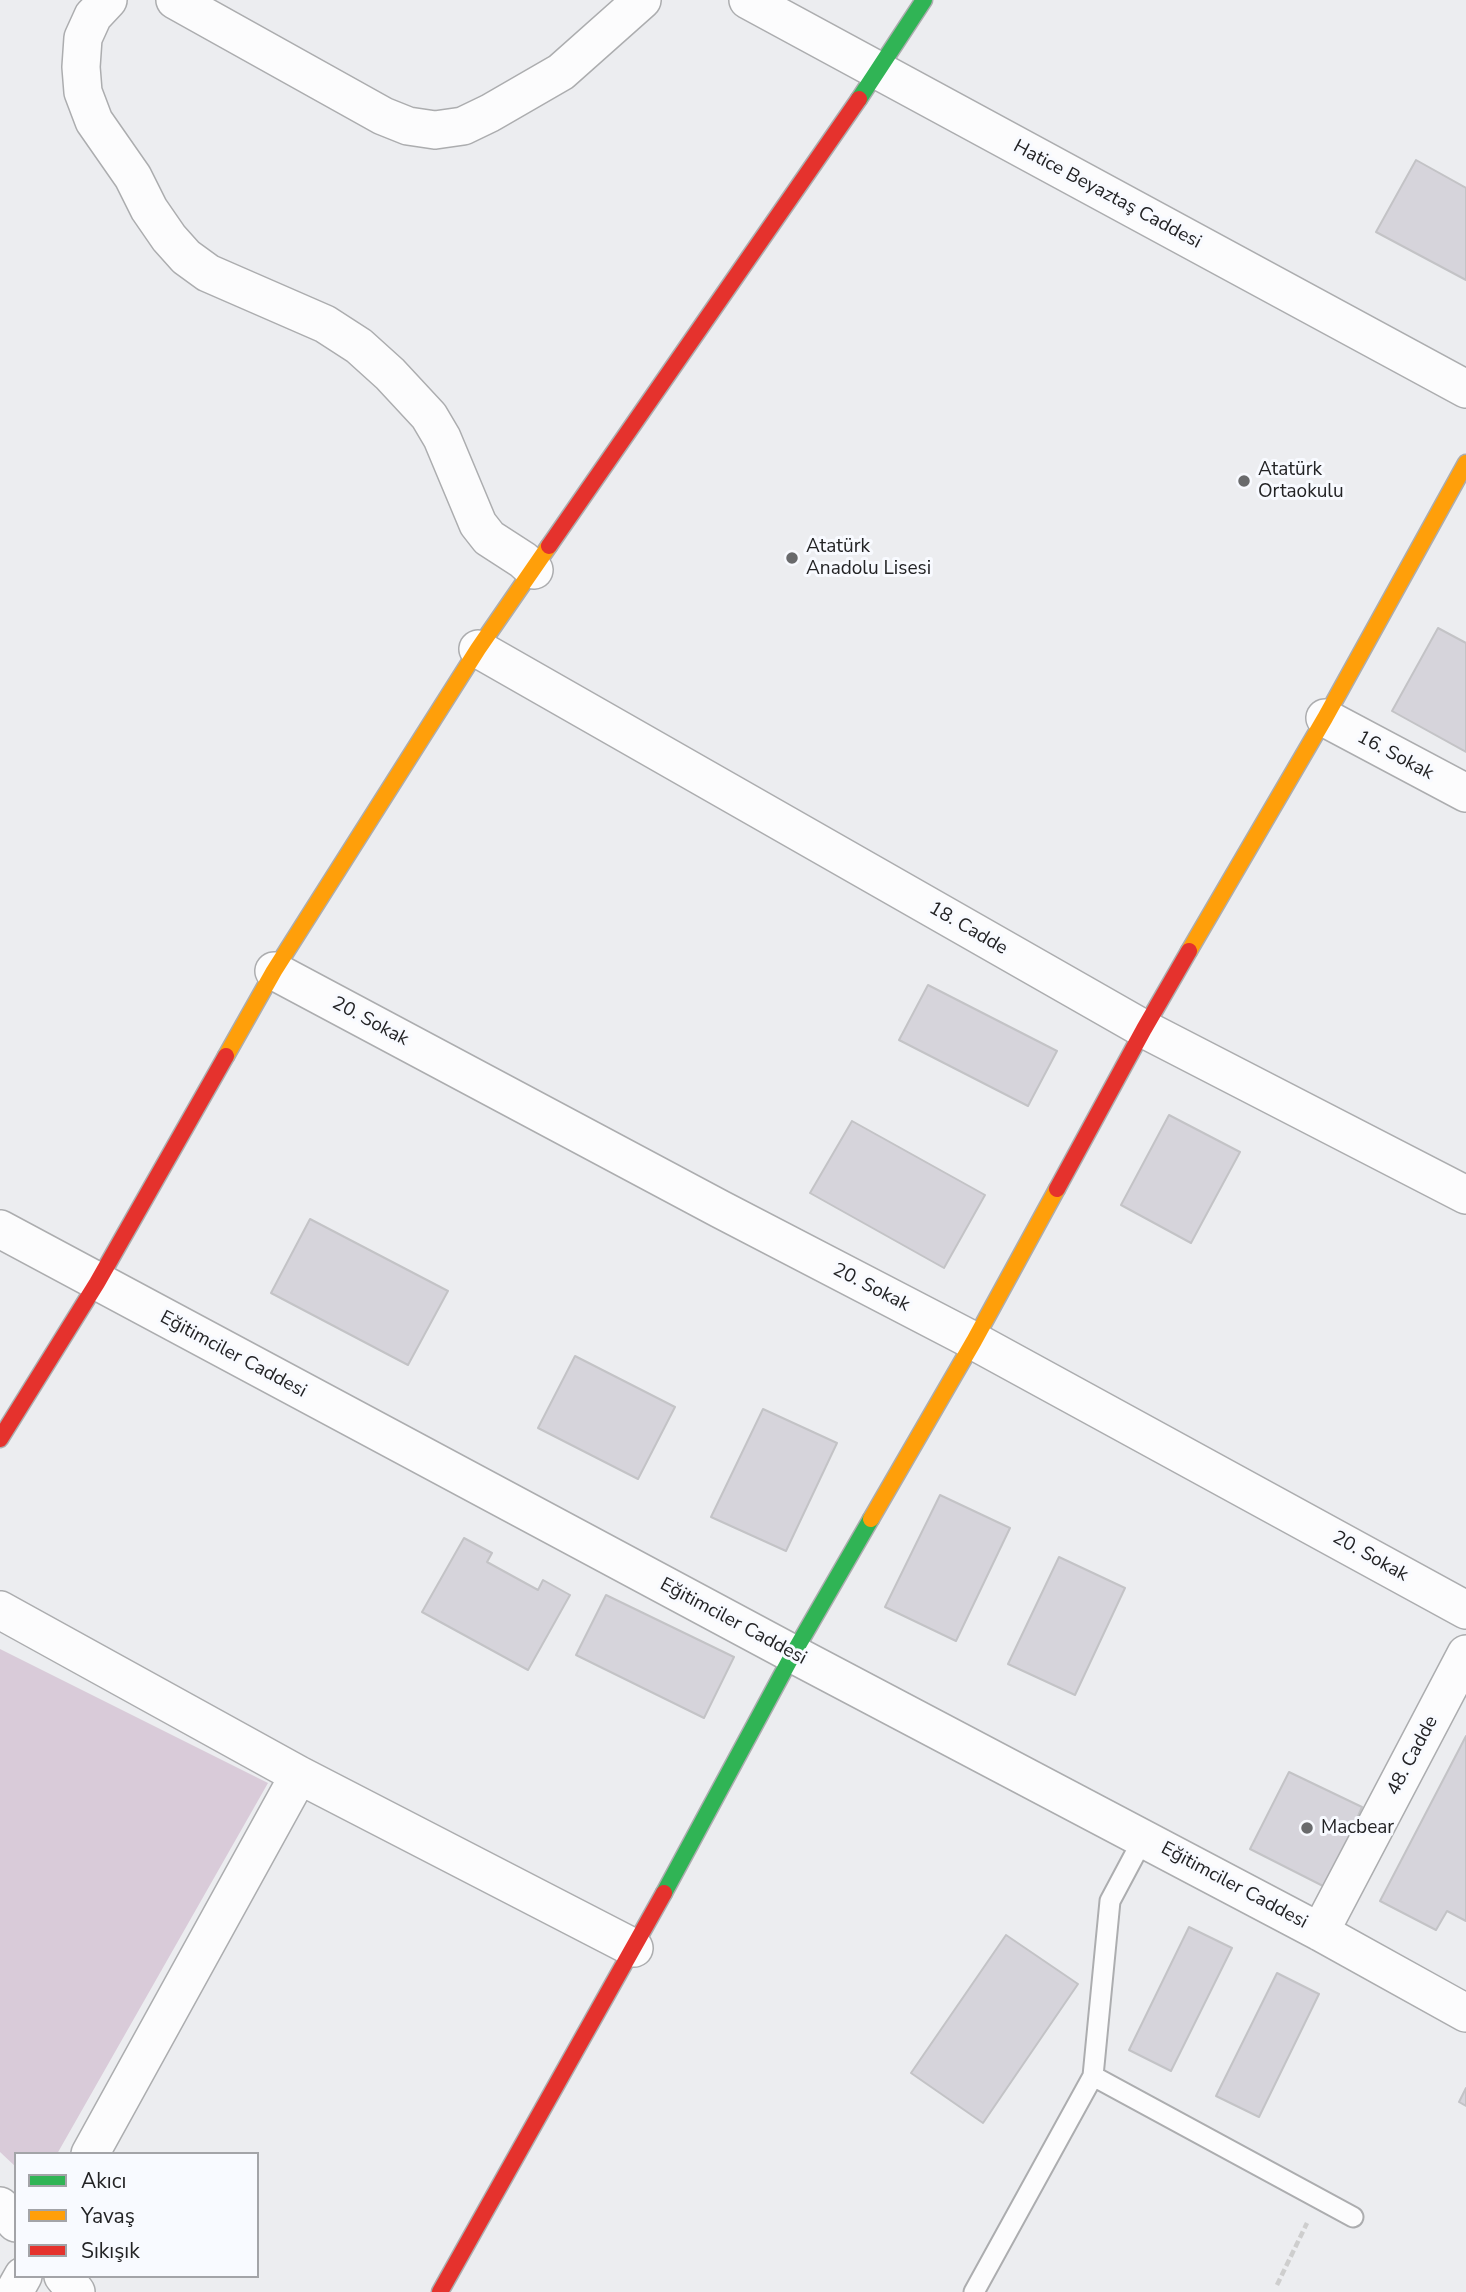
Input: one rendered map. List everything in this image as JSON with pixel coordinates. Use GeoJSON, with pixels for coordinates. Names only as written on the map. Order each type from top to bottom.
{"type":"FeatureCollection","features":[{"type":"Feature","properties":{"kind":"street"},"geometry":{"type":"LineString","coordinates":[[108,0],[93,16],[83,38],[83,92],[94,121],[133,177],[149,209],[169,238],[186,257],[208,273],[325,324],[359,346],[390,374],[429,416],[442,438],[478,524],[489,538],[534,570]]}},
{"type":"Feature","properties":{"kind":"street"},"geometry":{"type":"LineString","coordinates":[[175,0],[383,116],[408,126],[435,130],[463,126],[561,72],[642,0]]}},
{"type":"Feature","properties":{"kind":"street","name":"Hatice Beyaztaş Caddesi"},"geometry":{"type":"LineString","coordinates":[[748,0],[1466,389]]}},
{"type":"Feature","properties":{"kind":"street"},"geometry":{"type":"LineString","coordinates":[[0,1439],[97,1283],[274,971],[478,649],[878,71],[924,0]]}},
{"type":"Feature","properties":{"kind":"street"},"geometry":{"type":"LineString","coordinates":[[440,2292],[634,1948],[793,1654],[974,1341],[1144,1029],[1325,718],[1466,463]]}},
{"type":"Feature","properties":{"kind":"street","name":"18. Cadde"},"geometry":{"type":"LineString","coordinates":[[478,649],[1144,1029],[1466,1195]]}},
{"type":"Feature","properties":{"kind":"street","name":"16. Sokak"},"geometry":{"type":"LineString","coordinates":[[1325,718],[1466,793]]}},
{"type":"Feature","properties":{"kind":"street","name":"20. Sokak"},"geometry":{"type":"LineString","coordinates":[[274,971],[974,1341],[1466,1610]]}},
{"type":"Feature","properties":{"kind":"street","name":"Eğitimciler Caddesi"},"geometry":{"type":"LineString","coordinates":[[0,1229],[793,1654],[1320,1932],[1466,2013]]}},
{"type":"Feature","properties":{"kind":"street"},"geometry":{"type":"LineString","coordinates":[[0,1610],[299,1775],[634,1948]]}},
{"type":"Feature","properties":{"kind":"street","name":"48. Cadde"},"geometry":{"type":"LineString","coordinates":[[1320,1932],[1466,1654]]}},
{"type":"Feature","properties":{"kind":"street"},"geometry":{"type":"LineString","coordinates":[[91,2152],[299,1775]]}},
{"type":"Feature","properties":{"kind":"street"},"geometry":{"type":"LineString","coordinates":[[0,2206],[14,2221]]}},
{"type":"Feature","properties":{"kind":"street"},"geometry":{"type":"LineString","coordinates":[[64,2278],[76,2292]]}},
{"type":"Feature","properties":{"kind":"lane"},"geometry":{"type":"LineString","coordinates":[[974,2292],[1093,2076],[1110,1901],[1143,1839]]}},
{"type":"Feature","properties":{"kind":"lane"},"geometry":{"type":"LineString","coordinates":[[1093,2076],[1353,2217]]}},
{"type":"Feature","properties":{"kind":"path"},"geometry":{"type":"LineString","coordinates":[[1277,2285],[1319,2199]]}},
{"type":"Feature","properties":{"kind":"shaded area"},"geometry":{"type":"Polygon","coordinates":[[[0,1649],[268,1783],[58,2152],[14,2152],[14,2165],[0,2152],[0,1649]]]}},
{"type":"Feature","properties":{"kind":"building"},"geometry":{"type":"Polygon","coordinates":[[[1416,160],[1466,188],[1466,280],[1376,232],[1416,160]]]}},
{"type":"Feature","properties":{"kind":"building"},"geometry":{"type":"Polygon","coordinates":[[[1438,628],[1466,643],[1466,752],[1392,711],[1438,628]]]}},
{"type":"Feature","properties":{"kind":"building"},"geometry":{"type":"Polygon","coordinates":[[[928,985],[1057,1051],[1028,1106],[899,1040],[928,985]]]}},
{"type":"Feature","properties":{"kind":"building"},"geometry":{"type":"Polygon","coordinates":[[[1169,1115],[1240,1152],[1191,1243],[1121,1205],[1169,1115]]]}},
{"type":"Feature","properties":{"kind":"building"},"geometry":{"type":"Polygon","coordinates":[[[852,1121],[985,1195],[944,1268],[810,1193],[852,1121]]]}},
{"type":"Feature","properties":{"kind":"building"},"geometry":{"type":"Polygon","coordinates":[[[310,1219],[448,1291],[408,1365],[271,1293],[310,1219]]]}},
{"type":"Feature","properties":{"kind":"building"},"geometry":{"type":"Polygon","coordinates":[[[575,1356],[675,1407],[638,1479],[538,1428],[575,1356]]]}},
{"type":"Feature","properties":{"kind":"building"},"geometry":{"type":"Polygon","coordinates":[[[763,1409],[837,1443],[786,1551],[711,1517],[763,1409]]]}},
{"type":"Feature","properties":{"kind":"building"},"geometry":{"type":"Polygon","coordinates":[[[940,1495],[1010,1528],[956,1641],[885,1607],[940,1495]]]}},
{"type":"Feature","properties":{"kind":"building"},"geometry":{"type":"Polygon","coordinates":[[[464,1538],[492,1553],[487,1562],[538,1590],[543,1580],[570,1595],[528,1670],[422,1612],[464,1538]]]}},
{"type":"Feature","properties":{"kind":"building"},"geometry":{"type":"Polygon","coordinates":[[[1059,1557],[1125,1588],[1075,1695],[1008,1664],[1059,1557]]]}},
{"type":"Feature","properties":{"kind":"building"},"geometry":{"type":"Polygon","coordinates":[[[606,1595],[734,1657],[704,1718],[576,1655],[606,1595]]]}},
{"type":"Feature","properties":{"kind":"building"},"geometry":{"type":"Polygon","coordinates":[[[1466,1736],[1466,1921],[1447,1911],[1436,1930],[1380,1901],[1466,1736]]]}},
{"type":"Feature","properties":{"kind":"building","name":"Macbear"},"geometry":{"type":"Polygon","coordinates":[[[1289,1772],[1362,1807],[1327,1888],[1250,1849],[1289,1772]]]}},
{"type":"Feature","properties":{"kind":"building"},"geometry":{"type":"Polygon","coordinates":[[[1189,1927],[1232,1948],[1171,2071],[1129,2050],[1189,1927]]]}},
{"type":"Feature","properties":{"kind":"building"},"geometry":{"type":"Polygon","coordinates":[[[1006,1935],[1078,1984],[983,2123],[911,2073],[1006,1935]]]}},
{"type":"Feature","properties":{"kind":"building"},"geometry":{"type":"Polygon","coordinates":[[[1277,1973],[1319,1994],[1259,2117],[1216,2096],[1277,1973]]]}},
{"type":"Feature","properties":{"kind":"building"},"geometry":{"type":"Polygon","coordinates":[[[1466,2088],[1466,2106],[1459,2102],[1466,2088]]]}},
{"type":"Feature","properties":{"kind":"traffic: fast"},"geometry":{"type":"LineString","coordinates":[[859,99],[924,0]]}},
{"type":"Feature","properties":{"kind":"traffic: fast"},"geometry":{"type":"LineString","coordinates":[[664,1893],[793,1654],[871,1519]]}},
{"type":"Feature","properties":{"kind":"traffic: slow"},"geometry":{"type":"LineString","coordinates":[[1189,951],[1325,718],[1466,463]]}},
{"type":"Feature","properties":{"kind":"traffic: slow"},"geometry":{"type":"LineString","coordinates":[[226,1056],[274,971],[478,649],[549,546]]}},
{"type":"Feature","properties":{"kind":"traffic: slow"},"geometry":{"type":"LineString","coordinates":[[871,1519],[974,1341],[1057,1189]]}},
{"type":"Feature","properties":{"kind":"traffic: jam"},"geometry":{"type":"LineString","coordinates":[[549,546],[859,99]]}},
{"type":"Feature","properties":{"kind":"traffic: jam"},"geometry":{"type":"LineString","coordinates":[[1057,1189],[1189,951]]}},
{"type":"Feature","properties":{"kind":"traffic: jam"},"geometry":{"type":"LineString","coordinates":[[0,1439],[97,1283],[226,1056]]}},
{"type":"Feature","properties":{"kind":"traffic: jam"},"geometry":{"type":"LineString","coordinates":[[440,2292],[664,1893]]}},
{"type":"Feature","properties":{"kind":"place","name":"Atatürk Ortaokulu"},"geometry":{"type":"Point","coordinates":[1244,481]}},
{"type":"Feature","properties":{"kind":"place","name":"Atatürk Anadolu Lisesi"},"geometry":{"type":"Point","coordinates":[792,558]}},
{"type":"Feature","properties":{"kind":"place","name":"Macbear"},"geometry":{"type":"Point","coordinates":[1307,1828]}}]}
